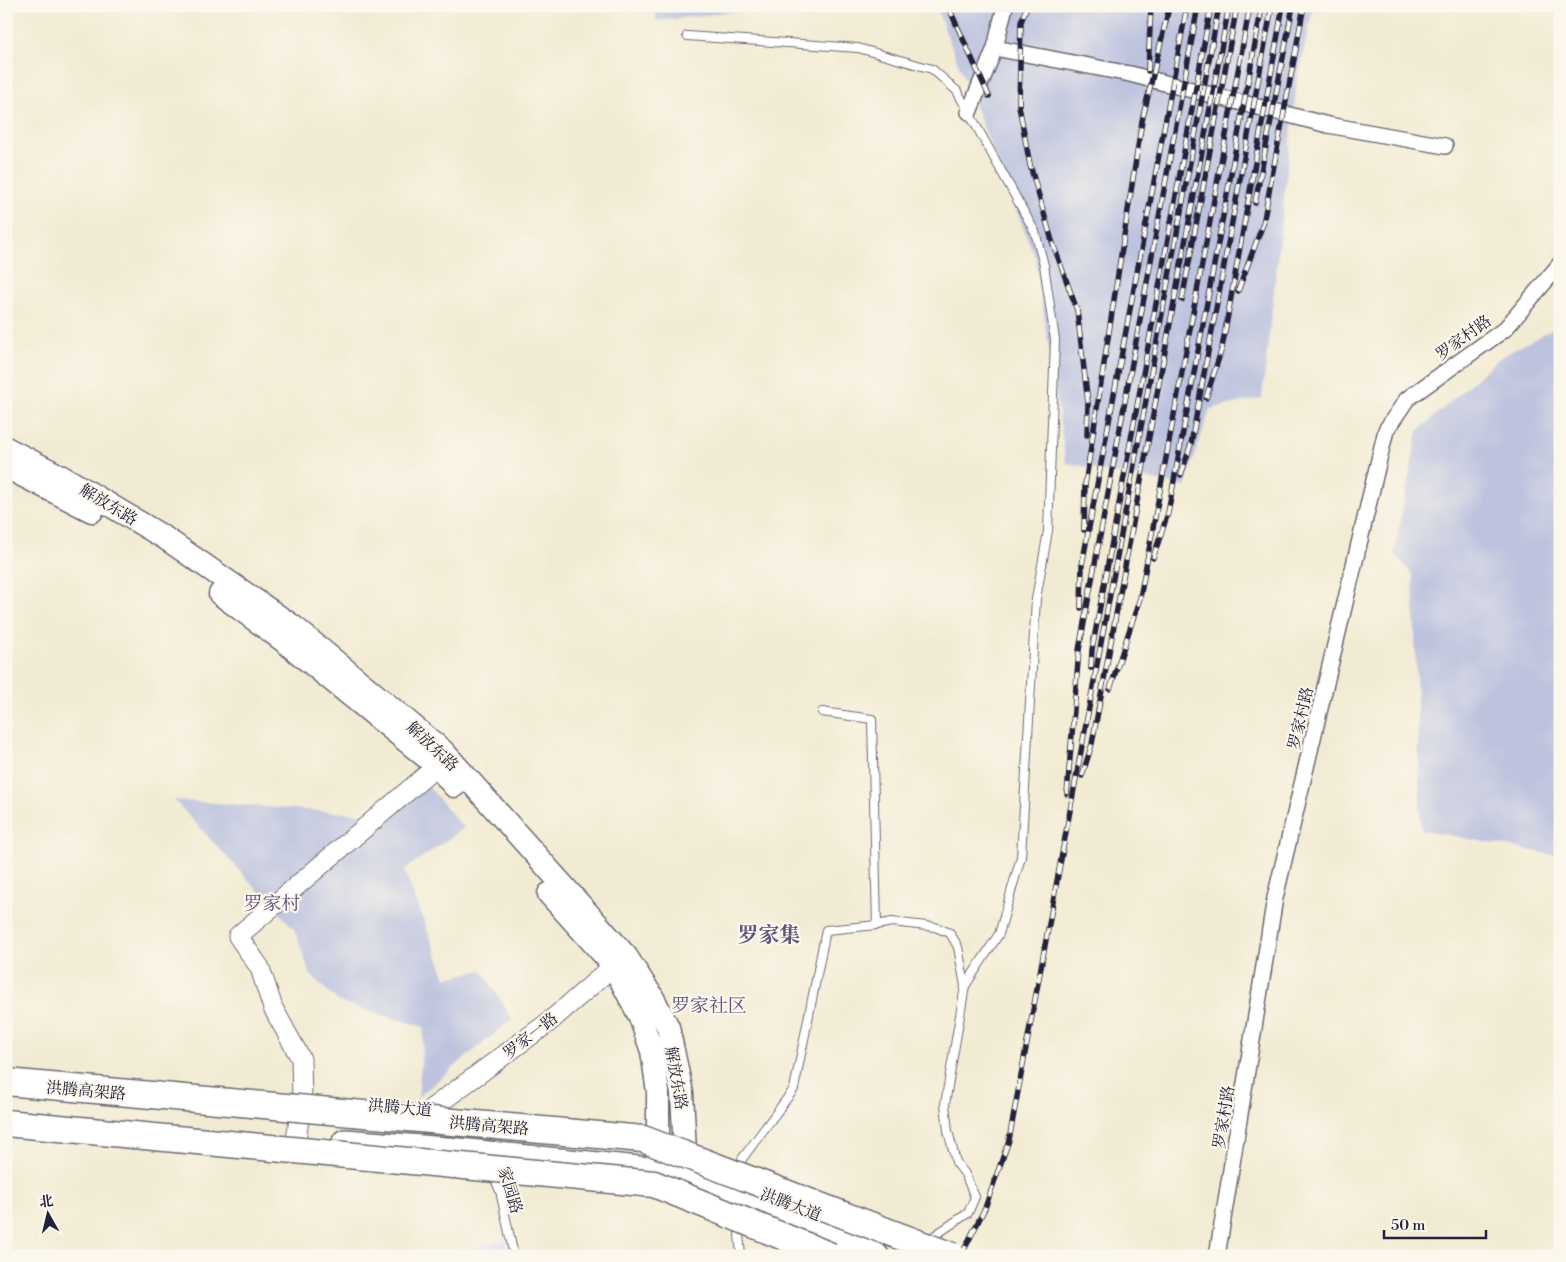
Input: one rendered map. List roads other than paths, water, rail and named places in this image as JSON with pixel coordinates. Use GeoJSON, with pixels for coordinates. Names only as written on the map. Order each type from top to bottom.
{"type":"FeatureCollection","features":[{"type":"Feature","properties":{"kind":"highway","name":"洪腾高架路"},"geometry":{"type":"LineString","coordinates":[[6,1082],[643,1139],[952,1256]]}},
{"type":"Feature","properties":{"kind":"highway"},"geometry":{"type":"LineString","coordinates":[[6,1124],[654,1184],[831,1256]]}},
{"type":"Feature","properties":{"kind":"main road","name":"解放东路"},"geometry":{"type":"LineString","coordinates":[[6,448],[68,480],[165,538],[294,627],[443,751],[619,960],[652,1050],[658,1092],[658,1162]]}},
{"type":"Feature","properties":{"kind":"main road","name":"解放东路"},"geometry":{"type":"LineString","coordinates":[[6,468],[80,505],[164,552],[285,642],[437,766],[653,998],[668,1027],[682,1093],[686,1171]]}},
{"type":"Feature","properties":{"kind":"main road","name":"洪腾大道"},"geometry":{"type":"LineString","coordinates":[[6,1072],[431,1109],[658,1162],[686,1171],[737,1192],[876,1256]]}},
{"type":"Feature","properties":{"kind":"main road","name":"洪腾大道"},"geometry":{"type":"LineString","coordinates":[[6,1111],[296,1140],[658,1162]]}},
{"type":"Feature","properties":{"kind":"main road","name":"洪腾大道"},"geometry":{"type":"LineString","coordinates":[[737,1192],[925,1248]]}},
{"type":"Feature","properties":{"kind":"street"},"geometry":{"type":"LineString","coordinates":[[968,112],[995,48],[1005,6]]}},
{"type":"Feature","properties":{"kind":"street"},"geometry":{"type":"LineString","coordinates":[[995,48],[1130,74],[1328,125],[1446,146]]}},
{"type":"Feature","properties":{"kind":"street","name":"罗家村路"},"geometry":{"type":"LineString","coordinates":[[1217,1256],[1275,898],[1386,430],[1407,399],[1505,329],[1560,264]]}},
{"type":"Feature","properties":{"kind":"street"},"geometry":{"type":"LineString","coordinates":[[296,1140],[302,1099],[301,1059],[273,1008],[260,968],[238,936],[437,766]]}},
{"type":"Feature","properties":{"kind":"street","name":"罗家一路"},"geometry":{"type":"LineString","coordinates":[[431,1109],[549,1022],[619,960]]}},
{"type":"Feature","properties":{"kind":"lane"},"geometry":{"type":"LineString","coordinates":[[687,36],[858,48],[932,69],[957,91],[1035,232],[1044,265],[1055,340],[1048,531],[1036,599],[1021,857],[999,934],[965,986]]}},
{"type":"Feature","properties":{"kind":"lane"},"geometry":{"type":"LineString","coordinates":[[822,712],[872,719],[877,925]]}},
{"type":"Feature","properties":{"kind":"lane"},"geometry":{"type":"LineString","coordinates":[[741,1256],[737,1192],[742,1159],[794,1088],[826,930],[892,922],[913,922],[935,926],[950,933],[958,947],[965,986],[945,1104],[948,1131],[956,1162],[965,1174],[975,1197],[968,1213],[925,1248]]}},
{"type":"Feature","properties":{"kind":"lane","name":"家园路"},"geometry":{"type":"LineString","coordinates":[[459,1151],[488,1162],[500,1191],[514,1256]]}},
{"type":"Feature","properties":{"kind":"railway"},"geometry":{"type":"LineString","coordinates":[[948,6],[989,96]]}},
{"type":"Feature","properties":{"kind":"railway"},"geometry":{"type":"LineString","coordinates":[[1027,6],[1021,22],[1019,106],[1030,165],[1052,241],[1077,310],[1088,403],[1087,435]]}},
{"type":"Feature","properties":{"kind":"railway"},"geometry":{"type":"LineString","coordinates":[[1148,71],[1151,6]]}},
{"type":"Feature","properties":{"kind":"railway"},"geometry":{"type":"LineString","coordinates":[[1081,608],[1082,565],[1187,6]]}},
{"type":"Feature","properties":{"kind":"railway"},"geometry":{"type":"LineString","coordinates":[[1067,794],[1079,650],[1198,6]]}},
{"type":"Feature","properties":{"kind":"railway"},"geometry":{"type":"LineString","coordinates":[[1091,668],[1092,650],[1211,6]]}},
{"type":"Feature","properties":{"kind":"railway"},"geometry":{"type":"LineString","coordinates":[[961,1256],[985,1208],[1009,1140],[1219,6]]}},
{"type":"Feature","properties":{"kind":"railway"},"geometry":{"type":"LineString","coordinates":[[1082,776],[1092,744],[1229,6]]}},
{"type":"Feature","properties":{"kind":"railway"},"geometry":{"type":"LineString","coordinates":[[1182,300],[1237,6]]}},
{"type":"Feature","properties":{"kind":"railway"},"geometry":{"type":"LineString","coordinates":[[1110,689],[1140,598],[1250,6]]}},
{"type":"Feature","properties":{"kind":"railway"},"geometry":{"type":"LineString","coordinates":[[1153,558],[1168,513],[1262,6]]}},
{"type":"Feature","properties":{"kind":"railway"},"geometry":{"type":"LineString","coordinates":[[1181,475],[1191,444],[1272,6]]}},
{"type":"Feature","properties":{"kind":"railway"},"geometry":{"type":"LineString","coordinates":[[1206,398],[1222,348],[1283,6]]}},
{"type":"Feature","properties":{"kind":"railway"},"geometry":{"type":"LineString","coordinates":[[1255,203],[1293,6]]}},
{"type":"Feature","properties":{"kind":"railway"},"geometry":{"type":"LineString","coordinates":[[1238,291],[1263,224],[1304,6]]}},
{"type":"Feature","properties":{"kind":"railway"},"geometry":{"type":"LineString","coordinates":[[1084,530],[1085,485],[1142,121],[1168,12]]}},
{"type":"Feature","properties":{"kind":"district","name":"罗家村"},"geometry":{"type":"Point","coordinates":[272,903]}},
{"type":"Feature","properties":{"kind":"district","name":"罗家集"},"geometry":{"type":"Point","coordinates":[769,935]}},
{"type":"Feature","properties":{"kind":"district","name":"罗家社区"},"geometry":{"type":"Point","coordinates":[709,1005]}}]}
